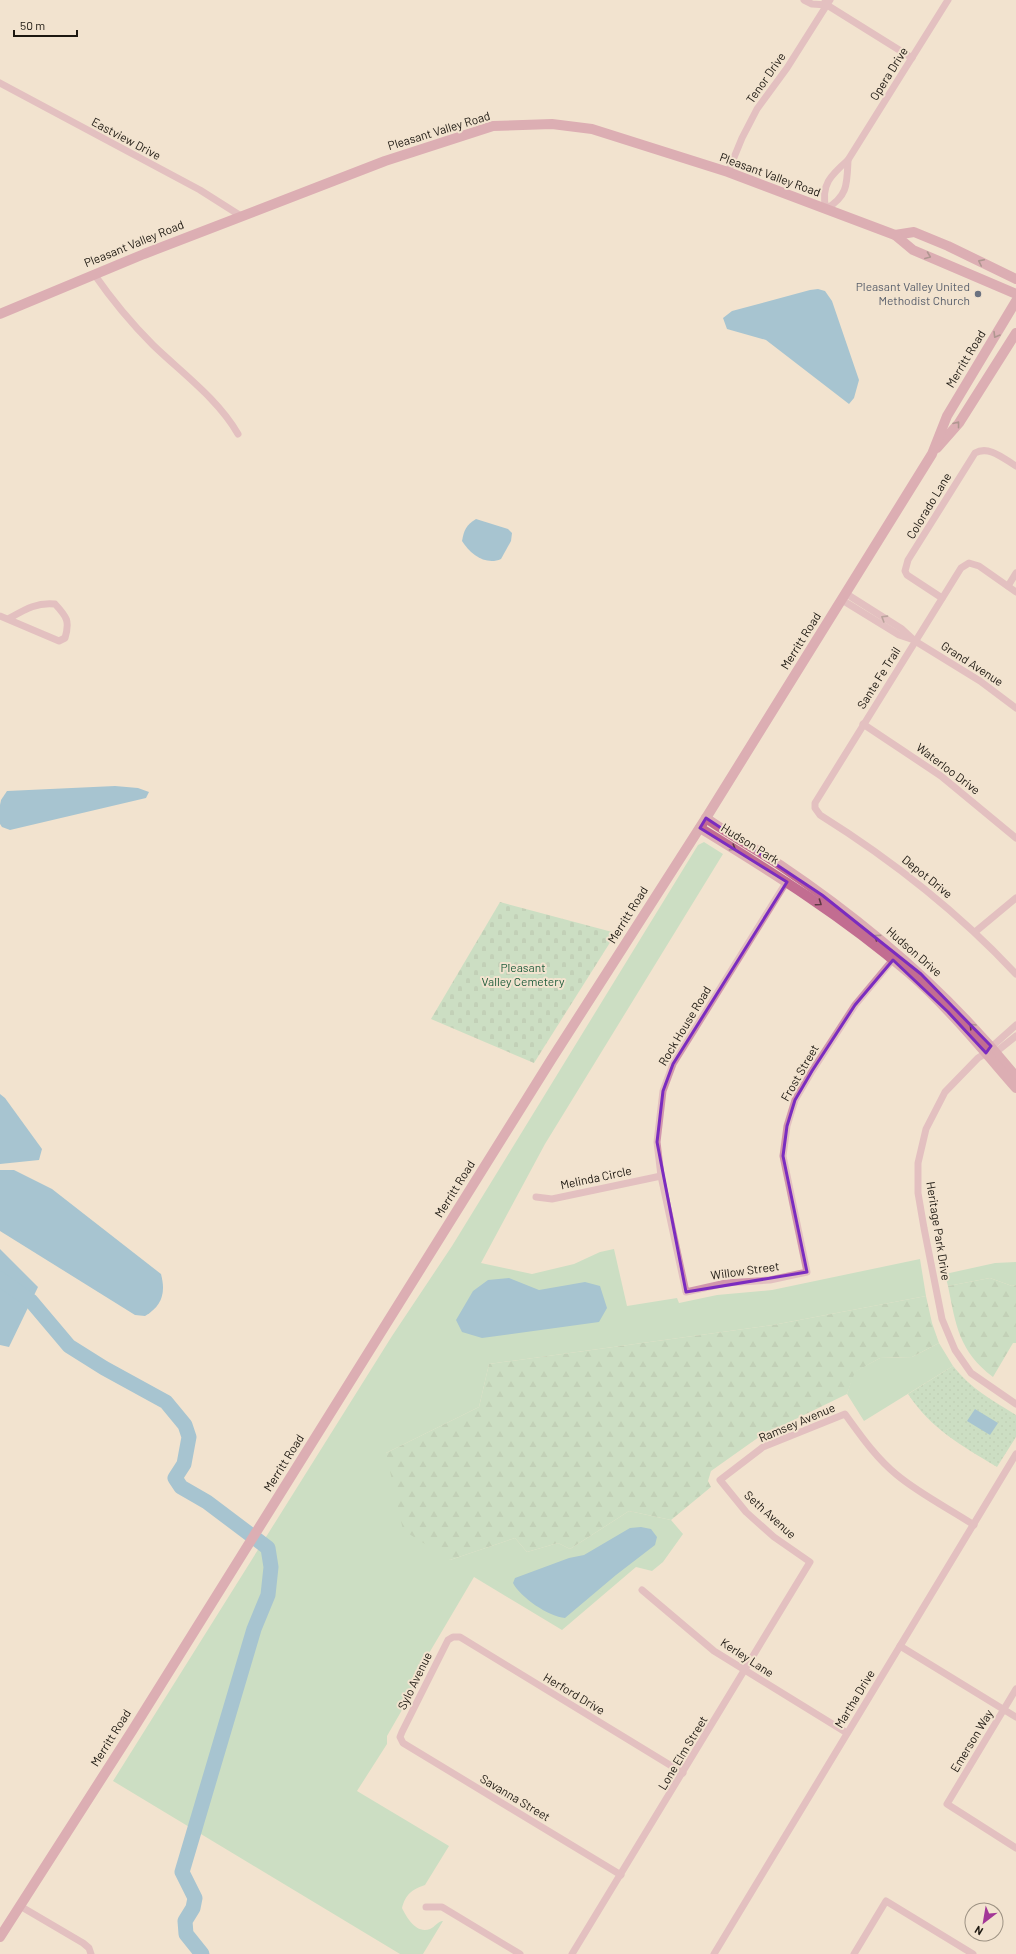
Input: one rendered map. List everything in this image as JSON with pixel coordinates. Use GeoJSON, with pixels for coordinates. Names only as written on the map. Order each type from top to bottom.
{"type":"FeatureCollection","features":[{"type":"Feature","properties":{"kind":"main road","name":"Pleasant Valley Road"},"geometry":{"type":"LineString","coordinates":[[0,314],[94,274],[402,155],[493,126],[552,124],[592,129],[728,172],[895,235],[912,250],[1016,294]]}},
{"type":"Feature","properties":{"kind":"main road","name":"Pleasant Valley Road"},"geometry":{"type":"LineString","coordinates":[[895,235],[914,232],[948,246],[1016,279]]}},
{"type":"Feature","properties":{"kind":"main road","name":"Merritt Road"},"geometry":{"type":"LineString","coordinates":[[932,454],[947,416],[1016,302]]}},
{"type":"Feature","properties":{"kind":"main road","name":"Merritt Road"},"geometry":{"type":"LineString","coordinates":[[0,1937],[269,1512],[551,1060],[700,828],[932,454],[959,423],[1016,333]]}},
{"type":"Feature","properties":{"kind":"main road","name":"Hudson Park"},"geometry":{"type":"LineString","coordinates":[[706,818],[780,864]]}},
{"type":"Feature","properties":{"kind":"main road","name":"Hudson Park"},"geometry":{"type":"LineString","coordinates":[[700,828],[787,881]]}},
{"type":"Feature","properties":{"kind":"main road","name":"Hudson Drive"},"geometry":{"type":"LineString","coordinates":[[780,864],[896,957]]}},
{"type":"Feature","properties":{"kind":"main road","name":"Hudson Drive"},"geometry":{"type":"LineString","coordinates":[[787,881],[921,974],[1016,1077]]}},
{"type":"Feature","properties":{"kind":"main road","name":"Hudson Drive"},"geometry":{"type":"LineString","coordinates":[[991,1051],[1016,1088]]}},
{"type":"Feature","properties":{"kind":"street"},"geometry":{"type":"LineString","coordinates":[[804,0],[812,4],[827,2],[912,58]]}},
{"type":"Feature","properties":{"kind":"street","name":"Opera Drive"},"geometry":{"type":"LineString","coordinates":[[826,209],[824,197],[828,182],[834,172],[848,160],[948,0]]}},
{"type":"Feature","properties":{"kind":"street","name":"Tenor Drive"},"geometry":{"type":"LineString","coordinates":[[728,172],[742,138],[757,109],[796,55],[827,2]]}},
{"type":"Feature","properties":{"kind":"street","name":"Eastview Drive"},"geometry":{"type":"LineString","coordinates":[[0,83],[200,190],[241,216]]}},
{"type":"Feature","properties":{"kind":"street"},"geometry":{"type":"LineString","coordinates":[[826,209],[836,203],[843,195],[848,179],[848,160]]}},
{"type":"Feature","properties":{"kind":"street"},"geometry":{"type":"LineString","coordinates":[[94,274],[128,319],[209,399],[233,426],[238,434]]}},
{"type":"Feature","properties":{"kind":"street","name":"Colorado Lane"},"geometry":{"type":"LineString","coordinates":[[942,598],[907,576],[905,571],[908,560],[975,453],[980,450],[991,451],[1016,466]]}},
{"type":"Feature","properties":{"kind":"street","name":"Sante Fe Trail"},"geometry":{"type":"LineString","coordinates":[[815,808],[817,798],[962,568],[969,563],[979,566],[1008,586]]}},
{"type":"Feature","properties":{"kind":"street"},"geometry":{"type":"LineString","coordinates":[[1016,573],[1008,586],[1016,592]]}},
{"type":"Feature","properties":{"kind":"street","name":"Grand Avenue"},"geometry":{"type":"LineString","coordinates":[[844,596],[899,635],[916,641],[974,677],[1016,708]]}},
{"type":"Feature","properties":{"kind":"street"},"geometry":{"type":"LineString","coordinates":[[0,616],[59,641],[65,638],[69,624],[64,613],[55,604],[42,602],[22,610],[8,619]]}},
{"type":"Feature","properties":{"kind":"street","name":"Waterloo Drive"},"geometry":{"type":"LineString","coordinates":[[863,724],[941,776],[1016,838]]}},
{"type":"Feature","properties":{"kind":"street","name":"Depot Drive"},"geometry":{"type":"LineString","coordinates":[[815,808],[820,815],[898,868],[975,932],[1016,974]]}},
{"type":"Feature","properties":{"kind":"street","name":"Rock House Road"},"geometry":{"type":"LineString","coordinates":[[686,1292],[661,1176],[656,1142],[663,1091],[673,1064],[787,881]]}},
{"type":"Feature","properties":{"kind":"street"},"geometry":{"type":"LineString","coordinates":[[975,932],[1016,898]]}},
{"type":"Feature","properties":{"kind":"street","name":"Frost Street"},"geometry":{"type":"LineString","coordinates":[[807,1272],[783,1156],[787,1126],[795,1100],[812,1071],[855,1005],[896,957]]}},
{"type":"Feature","properties":{"kind":"street"},"geometry":{"type":"LineString","coordinates":[[991,1051],[1016,1025]]}},
{"type":"Feature","properties":{"kind":"street"},"geometry":{"type":"LineString","coordinates":[[991,1051],[1016,1036]]}},
{"type":"Feature","properties":{"kind":"street","name":"Heritage Park Drive"},"geometry":{"type":"LineString","coordinates":[[991,1051],[978,1058],[966,1068],[945,1092],[926,1129],[918,1163],[918,1193],[942,1319],[955,1350],[971,1373],[1016,1404]]}},
{"type":"Feature","properties":{"kind":"street","name":"Melinda Circle"},"geometry":{"type":"LineString","coordinates":[[536,1198],[552,1199],[661,1176]]}},
{"type":"Feature","properties":{"kind":"street","name":"Willow Street"},"geometry":{"type":"LineString","coordinates":[[686,1292],[726,1283],[770,1280],[807,1272]]}},
{"type":"Feature","properties":{"kind":"street","name":"Ramsey Avenue"},"geometry":{"type":"LineString","coordinates":[[720,1480],[763,1447],[845,1414],[877,1456],[896,1474],[919,1491],[974,1525]]}},
{"type":"Feature","properties":{"kind":"street","name":"Martha Drive"},"geometry":{"type":"LineString","coordinates":[[714,1954],[1016,1454]]}},
{"type":"Feature","properties":{"kind":"street","name":"Seth Avenue"},"geometry":{"type":"LineString","coordinates":[[720,1480],[746,1512],[774,1537],[810,1562]]}},
{"type":"Feature","properties":{"kind":"street","name":"Lone Elm Street"},"geometry":{"type":"LineString","coordinates":[[572,1954],[810,1562]]}},
{"type":"Feature","properties":{"kind":"street","name":"Kerley Lane"},"geometry":{"type":"LineString","coordinates":[[642,1590],[714,1651],[847,1733]]}},
{"type":"Feature","properties":{"kind":"street","name":"Sylo Avenue"},"geometry":{"type":"LineString","coordinates":[[400,1737],[444,1647],[448,1640],[453,1637]]}},
{"type":"Feature","properties":{"kind":"street","name":"Herford Drive"},"geometry":{"type":"LineString","coordinates":[[453,1637],[460,1637],[683,1773]]}},
{"type":"Feature","properties":{"kind":"street"},"geometry":{"type":"LineString","coordinates":[[900,1646],[1016,1717]]}},
{"type":"Feature","properties":{"kind":"street","name":"Emerson Way"},"geometry":{"type":"LineString","coordinates":[[1016,1689],[947,1804],[1016,1848]]}},
{"type":"Feature","properties":{"kind":"street","name":"Savanna Street"},"geometry":{"type":"LineString","coordinates":[[400,1737],[403,1743],[621,1875]]}},
{"type":"Feature","properties":{"kind":"street"},"geometry":{"type":"LineString","coordinates":[[854,1954],[886,1901],[973,1954]]}},
{"type":"Feature","properties":{"kind":"street"},"geometry":{"type":"LineString","coordinates":[[20,1906],[89,1948],[91,1954]]}},
{"type":"Feature","properties":{"kind":"street"},"geometry":{"type":"LineString","coordinates":[[426,1907],[442,1907],[520,1954]]}},
{"type":"Feature","properties":{"kind":"highlighted area"},"geometry":{"type":"Polygon","coordinates":[[[706,818],[822,895],[921,974],[991,1046],[986,1053],[948,1012],[893,960],[855,1005],[812,1071],[795,1100],[787,1126],[783,1156],[807,1272],[686,1292],[657,1142],[663,1091],[673,1064],[787,882],[700,828],[706,818]]]}},
{"type":"Feature","properties":{"kind":"green space"},"geometry":{"type":"Polygon","coordinates":[[[704,842],[723,854],[545,1144],[481,1263],[532,1274],[574,1264],[600,1252],[614,1249],[627,1306],[677,1298],[679,1303],[717,1295],[772,1290],[920,1259],[926,1296],[773,1325],[489,1364],[479,1407],[386,1453],[450,1560],[515,1538],[527,1552],[558,1543],[570,1549],[629,1511],[671,1520],[683,1534],[663,1562],[652,1571],[636,1567],[562,1630],[474,1577],[425,1660],[402,1710],[387,1736],[387,1744],[357,1791],[449,1846],[425,1885],[416,1889],[407,1896],[402,1908],[413,1924],[420,1929],[430,1929],[443,1921],[423,1954],[400,1954],[113,1781],[392,1336],[452,1246],[698,845],[704,842]]]}},
{"type":"Feature","properties":{"kind":"green space","name":"Pleasant Valley Cemetery"},"geometry":{"type":"Polygon","coordinates":[[[500,902],[616,933],[534,1063],[431,1019],[500,902]]]}},
{"type":"Feature","properties":{"kind":"green space"},"geometry":{"type":"Polygon","coordinates":[[[1016,1262],[1016,1285],[1012,1286],[990,1278],[948,1286],[945,1274],[995,1263],[1016,1262]]]}},
{"type":"Feature","properties":{"kind":"green space"},"geometry":{"type":"Polygon","coordinates":[[[990,1278],[1012,1286],[1016,1285],[1016,1343],[1013,1343],[993,1377],[973,1357],[961,1337],[948,1286],[990,1278]]]}},
{"type":"Feature","properties":{"kind":"green space"},"geometry":{"type":"Polygon","coordinates":[[[926,1296],[932,1323],[939,1343],[912,1357],[880,1358],[855,1372],[847,1394],[759,1437],[711,1471],[708,1481],[711,1487],[671,1520],[629,1511],[570,1549],[558,1543],[527,1552],[515,1538],[450,1560],[403,1530],[386,1453],[479,1407],[489,1364],[773,1325],[926,1296]]]}},
{"type":"Feature","properties":{"kind":"green space"},"geometry":{"type":"Polygon","coordinates":[[[939,1343],[953,1366],[864,1421],[847,1394],[854,1372],[880,1358],[912,1357],[939,1343]]]}},
{"type":"Feature","properties":{"kind":"green space"},"geometry":{"type":"Polygon","coordinates":[[[953,1366],[975,1388],[1016,1415],[1016,1437],[997,1467],[959,1444],[937,1427],[917,1407],[908,1394],[953,1366]]]}},
{"type":"Feature","properties":{"kind":"water"},"geometry":{"type":"Polygon","coordinates":[[[818,289],[825,291],[832,301],[859,380],[854,398],[849,404],[766,340],[727,329],[723,318],[732,311],[818,289]]]}},
{"type":"Feature","properties":{"kind":"water"},"geometry":{"type":"Polygon","coordinates":[[[476,519],[508,529],[512,533],[511,541],[501,559],[495,561],[484,560],[479,558],[465,546],[462,541],[466,528],[476,519]]]}},
{"type":"Feature","properties":{"kind":"water"},"geometry":{"type":"Polygon","coordinates":[[[115,786],[138,788],[149,792],[146,798],[10,830],[2,827],[0,824],[1,800],[7,791],[115,786]]]}},
{"type":"Feature","properties":{"kind":"water"},"geometry":{"type":"Polygon","coordinates":[[[0,1094],[5,1098],[42,1149],[39,1160],[0,1164],[0,1094]]]}},
{"type":"Feature","properties":{"kind":"water"},"geometry":{"type":"Polygon","coordinates":[[[0,1170],[14,1170],[52,1189],[161,1274],[163,1293],[155,1308],[145,1316],[135,1315],[0,1231],[0,1170]]]}},
{"type":"Feature","properties":{"kind":"water"},"geometry":{"type":"Polygon","coordinates":[[[0,1249],[38,1287],[9,1347],[0,1345],[0,1249]]]}},
{"type":"Feature","properties":{"kind":"water"},"geometry":{"type":"Polygon","coordinates":[[[509,1278],[539,1290],[585,1282],[600,1286],[607,1308],[599,1322],[482,1338],[462,1332],[456,1320],[473,1291],[488,1280],[509,1278]]]}},
{"type":"Feature","properties":{"kind":"water"},"geometry":{"type":"Polygon","coordinates":[[[975,1409],[998,1423],[990,1435],[967,1421],[975,1409]]]}},
{"type":"Feature","properties":{"kind":"water"},"geometry":{"type":"Polygon","coordinates":[[[641,1527],[651,1529],[657,1537],[655,1545],[616,1575],[565,1618],[551,1614],[528,1600],[513,1583],[515,1578],[569,1558],[584,1555],[630,1528],[641,1527]]]}},
{"type":"Feature","properties":{"kind":"waterway"},"geometry":{"type":"LineString","coordinates":[[0,1279],[31,1301],[69,1346],[104,1368],[166,1402],[185,1425],[189,1437],[184,1464],[175,1478],[181,1487],[207,1502],[268,1548],[271,1567],[268,1595],[254,1629],[182,1872],[195,1898],[193,1908],[185,1921],[186,1934],[202,1954]]}},
{"type":"Feature","properties":{"kind":"place","name":"Pleasant Valley United Methodist Church"},"geometry":{"type":"Point","coordinates":[978,294]}}]}
